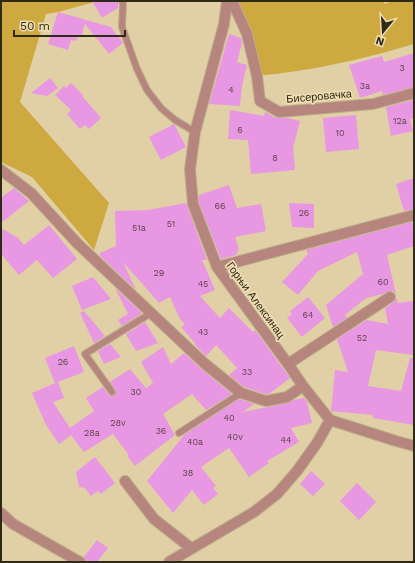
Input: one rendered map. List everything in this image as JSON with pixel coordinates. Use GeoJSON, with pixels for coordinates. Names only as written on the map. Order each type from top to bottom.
{"type":"FeatureCollection","features":[{"type":"Feature","properties":{"kind":"street","name":"Горњи Алексинац"},"geometry":{"type":"LineString","coordinates":[[226,1],[224,24],[195,132],[190,169],[193,204],[217,267],[303,386],[330,420]]}},
{"type":"Feature","properties":{"kind":"street","name":"Бисеровачка"},"geometry":{"type":"LineString","coordinates":[[232,1],[247,34],[257,76],[260,101],[279,112],[373,104],[414,93]]}},
{"type":"Feature","properties":{"kind":"street"},"geometry":{"type":"LineString","coordinates":[[1,170],[31,192],[77,243],[204,363],[241,393],[266,401],[287,398],[303,386]]}},
{"type":"Feature","properties":{"kind":"street"},"geometry":{"type":"LineString","coordinates":[[217,267],[414,215]]}},
{"type":"Feature","properties":{"kind":"street"},"geometry":{"type":"LineString","coordinates":[[288,364],[390,297]]}},
{"type":"Feature","properties":{"kind":"street"},"geometry":{"type":"LineString","coordinates":[[169,562],[254,512],[277,494],[297,471],[317,444],[330,420],[396,442],[414,446]]}},
{"type":"Feature","properties":{"kind":"street"},"geometry":{"type":"LineString","coordinates":[[125,481],[154,519],[191,548]]}},
{"type":"Feature","properties":{"kind":"street"},"geometry":{"type":"LineString","coordinates":[[1,513],[13,524],[80,562]]}},
{"type":"Feature","properties":{"kind":"lane"},"geometry":{"type":"LineString","coordinates":[[122,1],[124,4],[122,27],[137,69],[147,90],[161,108],[175,120],[195,132]]}},
{"type":"Feature","properties":{"kind":"lane"},"geometry":{"type":"LineString","coordinates":[[112,392],[85,354],[151,313]]}},
{"type":"Feature","properties":{"kind":"lane"},"geometry":{"type":"LineString","coordinates":[[179,433],[241,393]]}},
{"type":"Feature","properties":{"kind":"shaded area"},"geometry":{"type":"Polygon","coordinates":[[[1,1],[98,1],[46,14],[20,102],[109,203],[94,250],[32,177],[1,162],[1,1]]]}},
{"type":"Feature","properties":{"kind":"shaded area"},"geometry":{"type":"Polygon","coordinates":[[[232,1],[383,1],[385,4],[392,1],[414,1],[414,44],[337,64],[257,76],[232,1]]]}},
{"type":"Feature","properties":{"kind":"building"},"geometry":{"type":"Polygon","coordinates":[[[92,1],[118,1],[118,8],[102,18],[92,1]]]}},
{"type":"Feature","properties":{"kind":"building"},"geometry":{"type":"Polygon","coordinates":[[[58,12],[111,27],[123,43],[109,54],[85,24],[81,37],[78,36],[76,41],[71,40],[68,50],[48,44],[58,12]]]}},
{"type":"Feature","properties":{"kind":"building"},"geometry":{"type":"Polygon","coordinates":[[[229,34],[241,38],[242,43],[237,62],[247,65],[242,86],[240,106],[209,104],[229,34]]]}},
{"type":"Feature","properties":{"kind":"building"},"geometry":{"type":"Polygon","coordinates":[[[414,53],[414,87],[383,95],[382,91],[360,98],[349,65],[382,56],[384,62],[414,53]]]}},
{"type":"Feature","properties":{"kind":"building"},"geometry":{"type":"Polygon","coordinates":[[[50,78],[58,88],[47,96],[31,93],[50,78]]]}},
{"type":"Feature","properties":{"kind":"building"},"geometry":{"type":"Polygon","coordinates":[[[71,83],[83,95],[82,96],[101,118],[89,129],[85,125],[80,129],[67,114],[71,110],[55,95],[64,86],[66,88],[71,83]]]}},
{"type":"Feature","properties":{"kind":"building"},"geometry":{"type":"Polygon","coordinates":[[[414,100],[414,118],[410,119],[413,131],[391,136],[386,107],[414,100]]]}},
{"type":"Feature","properties":{"kind":"building"},"geometry":{"type":"Polygon","coordinates":[[[230,110],[264,116],[265,112],[276,118],[288,118],[300,121],[293,148],[295,170],[251,174],[248,140],[228,139],[230,110]]]}},
{"type":"Feature","properties":{"kind":"building"},"geometry":{"type":"Polygon","coordinates":[[[356,115],[359,149],[326,152],[323,118],[356,115]]]}},
{"type":"Feature","properties":{"kind":"building"},"geometry":{"type":"Polygon","coordinates":[[[174,124],[186,147],[161,160],[149,137],[174,124]]]}},
{"type":"Feature","properties":{"kind":"building"},"geometry":{"type":"Polygon","coordinates":[[[414,178],[414,209],[404,211],[396,184],[414,178]]]}},
{"type":"Feature","properties":{"kind":"building"},"geometry":{"type":"Polygon","coordinates":[[[229,185],[237,208],[261,204],[266,231],[235,237],[239,249],[236,255],[221,259],[199,203],[199,195],[229,185]]]}},
{"type":"Feature","properties":{"kind":"building"},"geometry":{"type":"Polygon","coordinates":[[[14,188],[29,201],[1,223],[1,198],[14,188]]]}},
{"type":"Feature","properties":{"kind":"building"},"geometry":{"type":"Polygon","coordinates":[[[186,203],[207,260],[202,260],[215,290],[200,296],[220,318],[229,308],[253,332],[255,330],[290,378],[269,394],[244,387],[229,375],[237,368],[216,345],[206,356],[194,344],[195,343],[181,327],[185,324],[180,319],[170,297],[159,303],[123,262],[136,290],[100,256],[100,253],[116,246],[115,211],[148,210],[186,203]]]}},
{"type":"Feature","properties":{"kind":"building"},"geometry":{"type":"Polygon","coordinates":[[[289,203],[314,204],[314,228],[292,227],[289,203]]]}},
{"type":"Feature","properties":{"kind":"building"},"geometry":{"type":"Polygon","coordinates":[[[412,222],[414,230],[414,246],[387,255],[396,294],[393,291],[389,291],[366,298],[344,316],[348,317],[333,327],[326,305],[363,274],[357,252],[318,271],[298,295],[282,282],[308,254],[306,250],[412,222]]]}},
{"type":"Feature","properties":{"kind":"building"},"geometry":{"type":"Polygon","coordinates":[[[49,225],[77,259],[53,278],[37,260],[19,275],[1,254],[1,228],[18,238],[24,245],[49,225]]]}},
{"type":"Feature","properties":{"kind":"building"},"geometry":{"type":"Polygon","coordinates":[[[93,277],[111,299],[82,310],[72,286],[93,277]]]}},
{"type":"Feature","properties":{"kind":"building"},"geometry":{"type":"Polygon","coordinates":[[[115,288],[141,312],[141,314],[122,326],[118,320],[128,314],[115,288]]]}},
{"type":"Feature","properties":{"kind":"building"},"geometry":{"type":"Polygon","coordinates":[[[308,297],[325,318],[302,337],[287,318],[292,314],[290,311],[308,297]]]}},
{"type":"Feature","properties":{"kind":"building"},"geometry":{"type":"Polygon","coordinates":[[[396,297],[398,303],[414,301],[413,355],[376,350],[368,386],[401,391],[410,358],[414,358],[414,425],[373,418],[373,415],[331,411],[335,370],[348,372],[337,339],[367,320],[388,324],[385,308],[394,302],[396,297]]]}},
{"type":"Feature","properties":{"kind":"building"},"geometry":{"type":"Polygon","coordinates":[[[84,311],[105,336],[94,343],[80,313],[84,311]]]}},
{"type":"Feature","properties":{"kind":"building"},"geometry":{"type":"Polygon","coordinates":[[[145,322],[158,343],[136,351],[126,334],[145,322]]]}},
{"type":"Feature","properties":{"kind":"building"},"geometry":{"type":"Polygon","coordinates":[[[110,344],[121,357],[104,364],[98,351],[110,344]]]}},
{"type":"Feature","properties":{"kind":"building"},"geometry":{"type":"Polygon","coordinates":[[[74,346],[84,372],[58,382],[64,398],[53,402],[70,428],[94,411],[86,398],[103,387],[110,396],[114,396],[116,391],[110,382],[130,369],[146,388],[153,383],[141,362],[163,347],[171,364],[184,353],[232,394],[206,410],[192,394],[163,414],[175,435],[135,466],[127,456],[129,455],[113,434],[84,452],[71,435],[59,444],[46,425],[32,393],[55,383],[45,358],[74,346]]]}},
{"type":"Feature","properties":{"kind":"building"},"geometry":{"type":"Polygon","coordinates":[[[304,398],[307,402],[312,423],[291,428],[299,442],[267,461],[269,463],[249,477],[229,448],[201,467],[216,486],[213,488],[218,494],[204,505],[192,490],[173,513],[147,481],[185,434],[239,399],[254,404],[243,412],[288,403],[304,398]]]}},
{"type":"Feature","properties":{"kind":"building"},"geometry":{"type":"Polygon","coordinates":[[[95,457],[115,483],[101,494],[98,491],[91,496],[85,488],[79,487],[76,472],[95,457]]]}},
{"type":"Feature","properties":{"kind":"building"},"geometry":{"type":"Polygon","coordinates":[[[311,471],[325,484],[313,496],[300,484],[311,471]]]}},
{"type":"Feature","properties":{"kind":"building"},"geometry":{"type":"Polygon","coordinates":[[[357,483],[376,502],[359,520],[340,501],[357,483]]]}},
{"type":"Feature","properties":{"kind":"building"},"geometry":{"type":"Polygon","coordinates":[[[97,540],[108,548],[97,562],[86,562],[84,557],[97,540]]]}}]}
